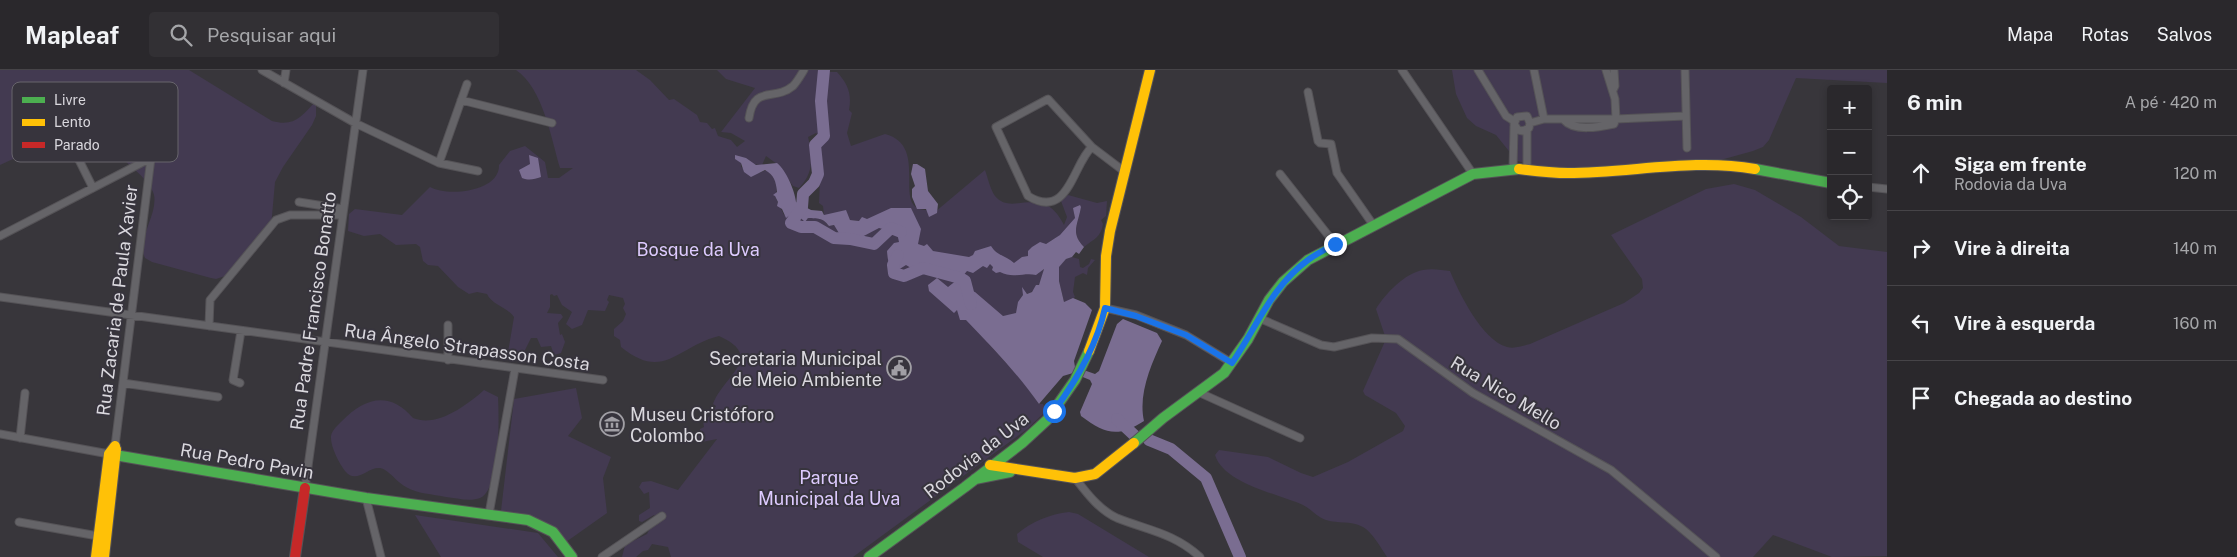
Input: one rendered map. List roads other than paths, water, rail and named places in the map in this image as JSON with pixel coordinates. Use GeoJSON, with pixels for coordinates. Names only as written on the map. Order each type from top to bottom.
{"type":"FeatureCollection","features":[{"type":"Feature","properties":{"kind":"street"},"geometry":{"type":"LineString","coordinates":[[262,70],[355,123],[439,163],[478,171]]}},
{"type":"Feature","properties":{"kind":"street"},"geometry":{"type":"LineString","coordinates":[[284,83],[286,70]]}},
{"type":"Feature","properties":{"kind":"street","name":"Rua Padre Francisco Bonatto"},"geometry":{"type":"LineString","coordinates":[[295,557],[363,70]]}},
{"type":"Feature","properties":{"kind":"street"},"geometry":{"type":"LineString","coordinates":[[749,118],[751,105],[755,99],[793,86],[804,70]]}},
{"type":"Feature","properties":{"kind":"street","name":"Rodovia da Uva"},"geometry":{"type":"LineString","coordinates":[[868,557],[1022,443],[1047,420],[1075,380],[1099,328],[1105,308],[1108,248],[1150,70]]}},
{"type":"Feature","properties":{"kind":"street"},"geometry":{"type":"LineString","coordinates":[[1402,70],[1473,174]]}},
{"type":"Feature","properties":{"kind":"street"},"geometry":{"type":"LineString","coordinates":[[1478,70],[1506,116],[1520,131],[1544,119],[1564,120],[1575,126],[1591,128],[1614,124],[1616,120],[1613,90],[1606,70]]}},
{"type":"Feature","properties":{"kind":"street"},"geometry":{"type":"LineString","coordinates":[[1534,70],[1544,119]]}},
{"type":"Feature","properties":{"kind":"street"},"geometry":{"type":"LineString","coordinates":[[1613,90],[1615,86],[1614,70]]}},
{"type":"Feature","properties":{"kind":"street"},"geometry":{"type":"LineString","coordinates":[[1685,70],[1687,148]]}},
{"type":"Feature","properties":{"kind":"street"},"geometry":{"type":"LineString","coordinates":[[439,163],[467,84]]}},
{"type":"Feature","properties":{"kind":"street"},"geometry":{"type":"LineString","coordinates":[[1308,92],[1318,141],[1331,144],[1337,173],[1374,226]]}},
{"type":"Feature","properties":{"kind":"street"},"geometry":{"type":"LineString","coordinates":[[1092,147],[1084,154],[1069,189],[1057,198],[1044,202],[1036,201],[1028,196],[996,127],[1048,99],[1092,147],[1125,172]]}},
{"type":"Feature","properties":{"kind":"street"},"geometry":{"type":"LineString","coordinates":[[461,100],[552,123]]}},
{"type":"Feature","properties":{"kind":"street"},"geometry":{"type":"LineString","coordinates":[[1513,169],[1514,124],[1517,117],[1524,115],[1529,126],[1527,170]]}},
{"type":"Feature","properties":{"kind":"street"},"geometry":{"type":"LineString","coordinates":[[1616,120],[1686,116]]}},
{"type":"Feature","properties":{"kind":"street"},"geometry":{"type":"LineString","coordinates":[[1513,153],[1520,150],[1527,152]]}},
{"type":"Feature","properties":{"kind":"street"},"geometry":{"type":"LineString","coordinates":[[0,236],[94,188],[81,162]]}},
{"type":"Feature","properties":{"kind":"street","name":"Rua Zacaria de Paula Xavier"},"geometry":{"type":"LineString","coordinates":[[94,188],[143,162]]}},
{"type":"Feature","properties":{"kind":"street","name":"Rua Zacaria de Paula Xavier"},"geometry":{"type":"LineString","coordinates":[[104,557],[114,452],[151,162]]}},
{"type":"Feature","properties":{"kind":"street"},"geometry":{"type":"LineString","coordinates":[[990,466],[1075,478],[1095,474],[1114,461],[1163,418],[1232,363],[1283,282],[1308,260],[1335,244],[1374,226],[1473,174],[1513,169],[1568,173],[1695,165],[1730,166],[1827,182]]}},
{"type":"Feature","properties":{"kind":"street"},"geometry":{"type":"LineString","coordinates":[[1280,174],[1335,244]]}},
{"type":"Feature","properties":{"kind":"street"},"geometry":{"type":"LineString","coordinates":[[1872,187],[1887,189]]}},
{"type":"Feature","properties":{"kind":"street"},"geometry":{"type":"LineString","coordinates":[[298,202],[343,212]]}},
{"type":"Feature","properties":{"kind":"street"},"geometry":{"type":"LineString","coordinates":[[209,326],[210,300],[276,220],[290,215],[343,212]]}},
{"type":"Feature","properties":{"kind":"street","name":"Rua Ângelo Strapasson Costa"},"geometry":{"type":"LineString","coordinates":[[0,297],[603,380]]}},
{"type":"Feature","properties":{"kind":"street"},"geometry":{"type":"LineString","coordinates":[[1105,308],[1136,316],[1186,335],[1232,363]]}},
{"type":"Feature","properties":{"kind":"street","name":"Rua Nico Mello"},"geometry":{"type":"LineString","coordinates":[[1259,318],[1321,345],[1334,347],[1372,338],[1398,339],[1473,393],[1611,470],[1716,557]]}},
{"type":"Feature","properties":{"kind":"street"},"geometry":{"type":"LineString","coordinates":[[448,326],[448,360]]}},
{"type":"Feature","properties":{"kind":"street"},"geometry":{"type":"LineString","coordinates":[[240,383],[233,380],[241,331]]}},
{"type":"Feature","properties":{"kind":"street"},"geometry":{"type":"LineString","coordinates":[[489,514],[515,369]]}},
{"type":"Feature","properties":{"kind":"street"},"geometry":{"type":"LineString","coordinates":[[123,383],[218,398]]}},
{"type":"Feature","properties":{"kind":"street"},"geometry":{"type":"LineString","coordinates":[[1198,392],[1300,438]]}},
{"type":"Feature","properties":{"kind":"street"},"geometry":{"type":"LineString","coordinates":[[20,438],[24,393]]}},
{"type":"Feature","properties":{"kind":"street","name":"Rua Pedro Pavin"},"geometry":{"type":"LineString","coordinates":[[0,434],[114,452],[366,498],[528,520],[542,525],[558,538],[572,557]]}},
{"type":"Feature","properties":{"kind":"street","name":"Rua Zacaria de Paula Xavier"},"geometry":{"type":"LineString","coordinates":[[96,557],[98,536],[114,452]]}},
{"type":"Feature","properties":{"kind":"street"},"geometry":{"type":"LineString","coordinates":[[972,480],[1022,470]]}},
{"type":"Feature","properties":{"kind":"street"},"geometry":{"type":"LineString","coordinates":[[1075,478],[1091,497],[1116,517],[1177,539],[1200,557]]}},
{"type":"Feature","properties":{"kind":"street"},"geometry":{"type":"LineString","coordinates":[[366,498],[381,557]]}},
{"type":"Feature","properties":{"kind":"street"},"geometry":{"type":"LineString","coordinates":[[602,557],[662,516]]}},
{"type":"Feature","properties":{"kind":"street"},"geometry":{"type":"LineString","coordinates":[[19,522],[98,536]]}},
{"type":"Feature","properties":{"kind":"waterway"},"geometry":{"type":"LineString","coordinates":[[824,70],[821,101],[824,136],[815,145],[818,174],[814,183],[803,194],[802,207],[791,223],[801,227],[815,227],[834,238],[874,244],[891,228],[901,232]]}},
{"type":"Feature","properties":{"kind":"waterway"},"geometry":{"type":"LineString","coordinates":[[898,255],[893,265],[894,273],[904,276],[923,268],[960,278],[965,281],[971,304]]}},
{"type":"Feature","properties":{"kind":"waterway"},"geometry":{"type":"LineString","coordinates":[[1117,419],[1134,435]]}},
{"type":"Feature","properties":{"kind":"waterway"},"geometry":{"type":"LineString","coordinates":[[1149,440],[1171,449],[1206,478],[1240,557]]}},
{"type":"Feature","properties":{"kind":"place","name":"Secretaria Municipal de Meio Ambiente"},"geometry":{"type":"Point","coordinates":[899,368]}},
{"type":"Feature","properties":{"kind":"place","name":"Museu Cristóforo Colombo"},"geometry":{"type":"Point","coordinates":[612,424]}},
{"type":"Feature","properties":{"kind":"park label","name":"Bosque da Uva"},"geometry":{"type":"Point","coordinates":[698,249]}},
{"type":"Feature","properties":{"kind":"park label","name":"Parque Municipal da Uva"},"geometry":{"type":"Point","coordinates":[829,487]}}]}
